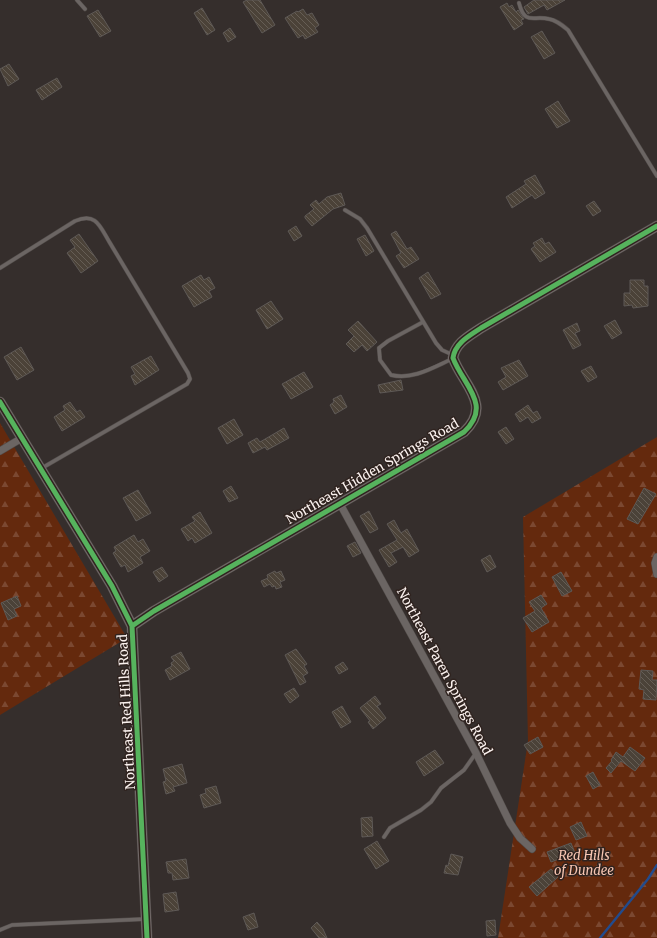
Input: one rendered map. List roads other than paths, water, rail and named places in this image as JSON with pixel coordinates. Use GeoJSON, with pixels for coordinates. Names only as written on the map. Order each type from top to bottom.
{"type":"FeatureCollection","features":[{"type":"Feature","properties":{"kind":"street"},"geometry":{"type":"LineString","coordinates":[[453,357],[460,343],[481,328],[657,226]]}},
{"type":"Feature","properties":{"kind":"street","name":"Northeast Hidden Springs Road"},"geometry":{"type":"LineString","coordinates":[[132,626],[154,611],[339,502],[457,436],[470,426],[476,416],[475,399],[453,357]]}},
{"type":"Feature","properties":{"kind":"street","name":"Northeast Red Hills Road"},"geometry":{"type":"LineString","coordinates":[[0,402],[112,586],[132,626],[147,938]]}},
{"type":"Feature","properties":{"kind":"street"},"geometry":{"type":"LineString","coordinates":[[0,451],[22,438]]}},
{"type":"Feature","properties":{"kind":"street","name":"Northeast Paren Springs Road"},"geometry":{"type":"LineString","coordinates":[[339,502],[476,753],[510,823],[520,838],[532,849]]}},
{"type":"Feature","properties":{"kind":"street"},"geometry":{"type":"LineString","coordinates":[[657,557],[655,563],[657,574]]}},
{"type":"Feature","properties":{"kind":"lane"},"geometry":{"type":"LineString","coordinates":[[77,0],[85,9]]}},
{"type":"Feature","properties":{"kind":"lane"},"geometry":{"type":"LineString","coordinates":[[519,3],[521,11],[526,17],[532,20],[548,18],[559,23],[568,30],[657,176]]}},
{"type":"Feature","properties":{"kind":"lane"},"geometry":{"type":"LineString","coordinates":[[345,210],[360,219],[367,228],[423,322],[442,350],[453,357]]}},
{"type":"Feature","properties":{"kind":"lane"},"geometry":{"type":"LineString","coordinates":[[0,268],[75,221],[83,218],[92,218],[97,222],[110,243],[188,372],[190,379],[187,384],[40,469]]}},
{"type":"Feature","properties":{"kind":"lane"},"geometry":{"type":"LineString","coordinates":[[423,322],[388,341],[379,348],[380,360],[391,375],[403,378],[413,376],[453,357]]}},
{"type":"Feature","properties":{"kind":"lane"},"geometry":{"type":"LineString","coordinates":[[384,837],[390,828],[421,810],[431,802],[441,788],[464,770],[476,753]]}},
{"type":"Feature","properties":{"kind":"lane"},"geometry":{"type":"LineString","coordinates":[[0,930],[12,925],[146,919]]}},
{"type":"Feature","properties":{"kind":"waterway"},"geometry":{"type":"LineString","coordinates":[[600,938],[648,879],[657,865]]}},
{"type":"Feature","properties":{"kind":"park label","name":"Red Hills of Dundee"},"geometry":{"type":"Point","coordinates":[584,862]}}]}
